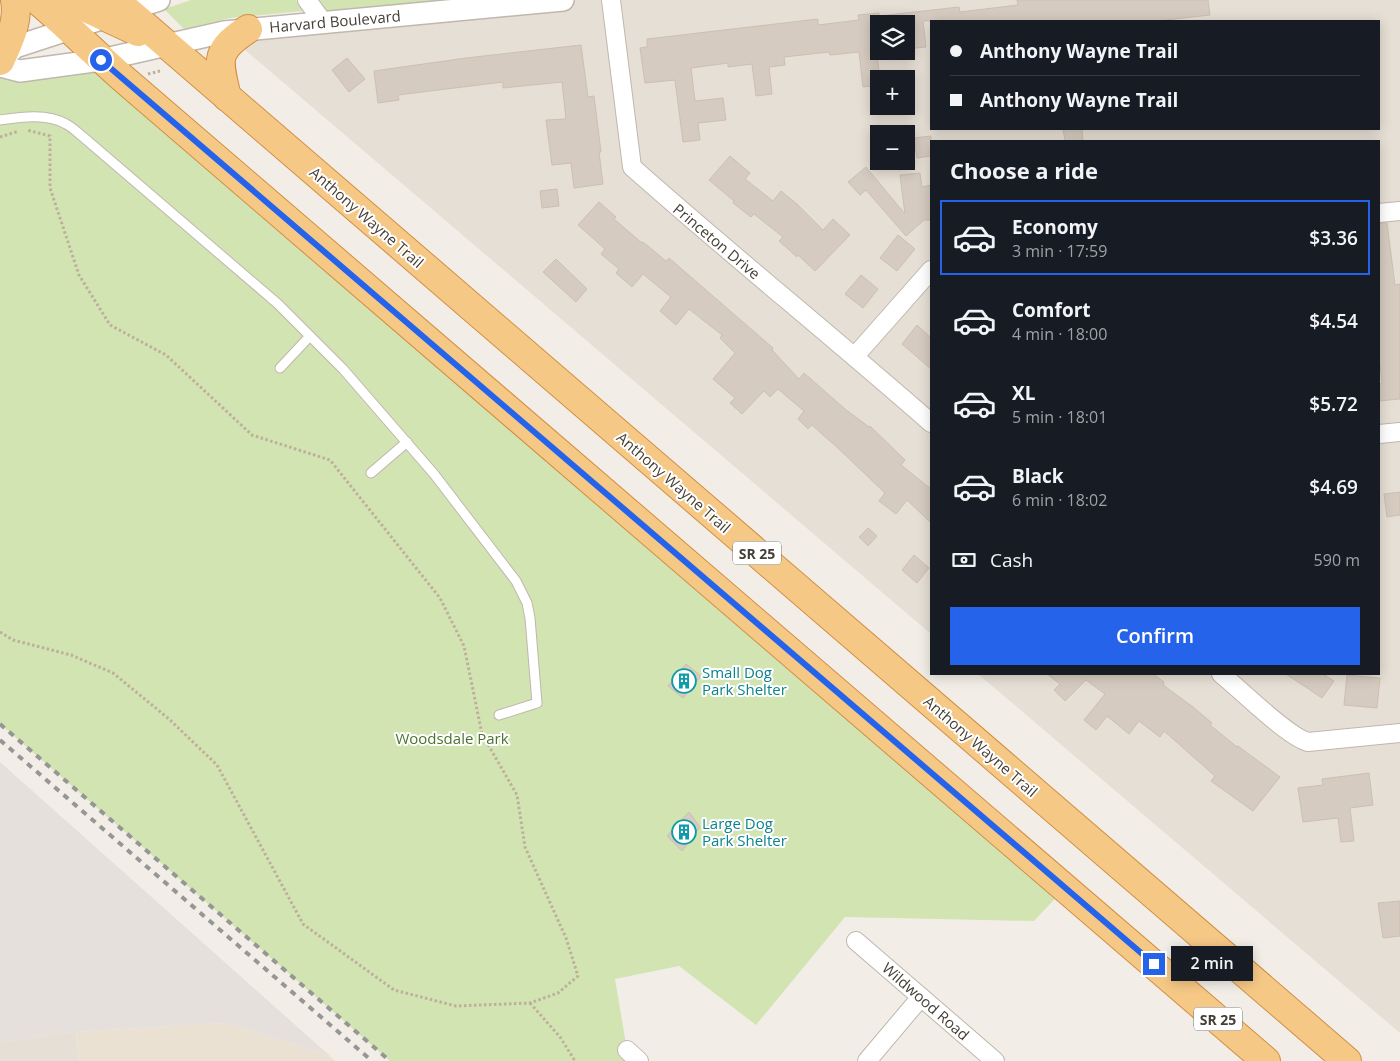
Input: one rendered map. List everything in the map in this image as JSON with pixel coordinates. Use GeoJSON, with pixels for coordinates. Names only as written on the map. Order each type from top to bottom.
{"type":"FeatureCollection","features":[{"type":"Feature","properties":{"kind":"highway"},"geometry":{"type":"LineString","coordinates":[[0,61],[14,29],[16,10],[14,0]]}},
{"type":"Feature","properties":{"kind":"highway","name":"SR 25"},"geometry":{"type":"LineString","coordinates":[[37,0],[70,28],[101,60],[1266,1061]]}},
{"type":"Feature","properties":{"kind":"highway","name":"Anthony Wayne Trail"},"geometry":{"type":"LineString","coordinates":[[69,0],[116,9],[167,45],[1347,1061]]}},
{"type":"Feature","properties":{"kind":"highway"},"geometry":{"type":"LineString","coordinates":[[227,97],[220,67],[223,50],[229,43],[248,29]]}},
{"type":"Feature","properties":{"kind":"highway"},"geometry":{"type":"LineString","coordinates":[[1169,977],[1250,1061]]}},
{"type":"Feature","properties":{"kind":"street"},"geometry":{"type":"LineString","coordinates":[[0,61],[15,47],[70,28],[116,9],[159,0]]}},
{"type":"Feature","properties":{"kind":"street"},"geometry":{"type":"LineString","coordinates":[[307,0],[323,22]]}},
{"type":"Feature","properties":{"kind":"street","name":"Harvard Boulevard"},"geometry":{"type":"LineString","coordinates":[[0,66],[20,71],[101,60],[224,32],[248,29],[563,0]]}},
{"type":"Feature","properties":{"kind":"street","name":"Princeton Drive"},"geometry":{"type":"LineString","coordinates":[[611,0],[632,167],[711,237],[855,356],[930,422]]}},
{"type":"Feature","properties":{"kind":"street"},"geometry":{"type":"LineString","coordinates":[[1380,213],[1400,211]]}},
{"type":"Feature","properties":{"kind":"street"},"geometry":{"type":"LineString","coordinates":[[855,356],[930,271]]}},
{"type":"Feature","properties":{"kind":"street"},"geometry":{"type":"LineString","coordinates":[[1380,434],[1400,432]]}},
{"type":"Feature","properties":{"kind":"street"},"geometry":{"type":"LineString","coordinates":[[1222,675],[1303,741],[1400,733]]}},
{"type":"Feature","properties":{"kind":"street","name":"Wildwood Road"},"geometry":{"type":"LineString","coordinates":[[856,941],[995,1061]]}},
{"type":"Feature","properties":{"kind":"street"},"geometry":{"type":"LineString","coordinates":[[867,1061],[921,997]]}},
{"type":"Feature","properties":{"kind":"lane"},"geometry":{"type":"LineString","coordinates":[[0,120],[22,117],[46,117],[65,123],[82,136],[278,304],[343,369],[434,474],[516,581],[527,603],[537,703],[499,716]]}},
{"type":"Feature","properties":{"kind":"lane"},"geometry":{"type":"LineString","coordinates":[[280,368],[310,336]]}},
{"type":"Feature","properties":{"kind":"lane"},"geometry":{"type":"LineString","coordinates":[[371,473],[407,442]]}},
{"type":"Feature","properties":{"kind":"path"},"geometry":{"type":"LineString","coordinates":[[0,137],[24,129],[50,136],[50,188],[79,275],[110,325],[166,355],[252,435],[330,460],[440,598],[464,646],[482,734],[516,795],[525,847],[566,938],[578,976],[558,993],[530,1003],[456,1006],[394,990],[303,924],[217,765],[169,718],[113,673],[70,655],[13,640],[0,632]]}},
{"type":"Feature","properties":{"kind":"path"},"geometry":{"type":"LineString","coordinates":[[530,1003],[560,1037],[575,1061]]}},
{"type":"Feature","properties":{"kind":"shaded area"},"geometry":{"type":"Polygon","coordinates":[[[563,0],[1400,0],[1400,1033],[979,675],[1380,675],[1380,140],[930,140],[930,633],[224,32],[563,0]]]}},
{"type":"Feature","properties":{"kind":"shaded area"},"geometry":{"type":"Polygon","coordinates":[[[0,762],[329,1055],[224,1023],[76,1032],[0,1042],[0,762]]]}},
{"type":"Feature","properties":{"kind":"shaded area"},"geometry":{"type":"Polygon","coordinates":[[[224,1023],[329,1055],[335,1061],[79,1061],[76,1032],[224,1023]]]}},
{"type":"Feature","properties":{"kind":"shaded area"},"geometry":{"type":"Polygon","coordinates":[[[76,1032],[79,1061],[0,1061],[0,1042],[76,1032]]]}},
{"type":"Feature","properties":{"kind":"green space"},"geometry":{"type":"Polygon","coordinates":[[[191,0],[296,0],[303,11],[230,18],[184,29],[164,9],[191,0]]]}},
{"type":"Feature","properties":{"kind":"green space"},"geometry":{"type":"Polygon","coordinates":[[[315,0],[493,0],[334,14],[319,6],[315,0]]]}},
{"type":"Feature","properties":{"kind":"green space","name":"Woodsdale Park"},"geometry":{"type":"Polygon","coordinates":[[[101,60],[1066,887],[1034,921],[845,917],[756,1025],[679,966],[615,979],[627,1050],[639,1061],[390,1061],[0,724],[0,66],[101,60]]]}},
{"type":"Feature","properties":{"kind":"building"},"geometry":{"type":"Polygon","coordinates":[[[1017,0],[1208,0],[1210,15],[1166,20],[923,21],[926,47],[915,48],[915,15],[888,15],[959,7],[960,12],[1018,5],[1017,0]]]}},
{"type":"Feature","properties":{"kind":"building"},"geometry":{"type":"Polygon","coordinates":[[[879,13],[879,15],[870,15],[870,60],[878,60],[879,70],[870,70],[870,86],[863,87],[859,52],[830,55],[829,52],[784,57],[785,65],[769,67],[772,94],[756,96],[752,64],[728,67],[728,63],[691,68],[695,101],[723,98],[726,120],[698,123],[700,140],[683,142],[675,80],[645,83],[640,48],[647,47],[647,39],[818,19],[818,25],[859,20],[858,15],[879,13]]]}},
{"type":"Feature","properties":{"kind":"building"},"geometry":{"type":"Polygon","coordinates":[[[581,45],[588,97],[594,96],[603,184],[574,188],[571,163],[552,165],[546,120],[566,119],[562,82],[503,88],[503,82],[398,95],[399,100],[378,103],[374,71],[581,45]]]}},
{"type":"Feature","properties":{"kind":"building"},"geometry":{"type":"Polygon","coordinates":[[[347,58],[365,79],[349,92],[332,70],[347,58]]]}},
{"type":"Feature","properties":{"kind":"building"},"geometry":{"type":"Polygon","coordinates":[[[1063,130],[1082,130],[1083,140],[1065,140],[1063,130]]]}},
{"type":"Feature","properties":{"kind":"building"},"geometry":{"type":"Polygon","coordinates":[[[931,136],[930,156],[917,158],[915,138],[931,136]]]}},
{"type":"Feature","properties":{"kind":"building"},"geometry":{"type":"Polygon","coordinates":[[[730,156],[750,173],[745,179],[773,201],[781,191],[823,230],[833,219],[850,235],[815,271],[779,241],[783,237],[754,214],[751,217],[709,180],[730,156]]]}},
{"type":"Feature","properties":{"kind":"building"},"geometry":{"type":"Polygon","coordinates":[[[866,167],[905,214],[900,175],[920,173],[922,187],[930,185],[930,220],[924,220],[906,236],[866,190],[860,195],[848,182],[866,167]]]}},
{"type":"Feature","properties":{"kind":"building"},"geometry":{"type":"Polygon","coordinates":[[[557,189],[559,206],[542,208],[540,191],[557,189]]]}},
{"type":"Feature","properties":{"kind":"building"},"geometry":{"type":"Polygon","coordinates":[[[599,202],[616,217],[614,219],[642,243],[666,261],[669,258],[773,348],[772,350],[799,379],[804,373],[845,409],[870,426],[905,460],[901,465],[930,488],[930,522],[907,500],[896,514],[879,501],[885,493],[812,425],[808,429],[798,419],[804,411],[778,389],[770,397],[764,391],[742,414],[730,403],[735,398],[713,379],[735,353],[720,338],[722,335],[689,309],[676,325],[660,311],[671,297],[643,274],[632,287],[616,273],[619,269],[601,254],[605,249],[578,225],[599,202]]]}},
{"type":"Feature","properties":{"kind":"building"},"geometry":{"type":"Polygon","coordinates":[[[1380,223],[1387,223],[1395,285],[1400,284],[1400,399],[1380,401],[1380,384],[1382,383],[1380,365],[1380,223]]]}},
{"type":"Feature","properties":{"kind":"building"},"geometry":{"type":"Polygon","coordinates":[[[898,235],[915,249],[897,271],[880,258],[898,235]]]}},
{"type":"Feature","properties":{"kind":"building"},"geometry":{"type":"Polygon","coordinates":[[[556,259],[587,289],[576,302],[543,272],[556,259]]]}},
{"type":"Feature","properties":{"kind":"building"},"geometry":{"type":"Polygon","coordinates":[[[861,275],[878,289],[863,308],[845,294],[861,275]]]}},
{"type":"Feature","properties":{"kind":"building"},"geometry":{"type":"Polygon","coordinates":[[[917,325],[930,337],[930,368],[902,344],[917,325]]]}},
{"type":"Feature","properties":{"kind":"building"},"geometry":{"type":"Polygon","coordinates":[[[1400,492],[1400,515],[1387,517],[1384,494],[1400,492]]]}},
{"type":"Feature","properties":{"kind":"building"},"geometry":{"type":"Polygon","coordinates":[[[868,528],[877,536],[868,546],[859,537],[868,528]]]}},
{"type":"Feature","properties":{"kind":"building"},"geometry":{"type":"Polygon","coordinates":[[[914,555],[929,568],[917,583],[902,570],[914,555]]]}},
{"type":"Feature","properties":{"kind":"building","name":"Small Dog Park Shelter"},"geometry":{"type":"Polygon","coordinates":[[[686,664],[701,676],[683,698],[668,686],[686,664]]]}},
{"type":"Feature","properties":{"kind":"building"},"geometry":{"type":"Polygon","coordinates":[[[1048,675],[1154,675],[1164,682],[1163,685],[1193,707],[1212,723],[1210,725],[1237,747],[1280,777],[1253,811],[1211,781],[1215,776],[1164,731],[1160,737],[1139,721],[1129,734],[1107,716],[1096,730],[1084,720],[1105,694],[1086,680],[1065,701],[1054,690],[1060,684],[1048,675]]]}},
{"type":"Feature","properties":{"kind":"building"},"geometry":{"type":"Polygon","coordinates":[[[1288,675],[1325,675],[1334,681],[1322,698],[1288,675]]]}},
{"type":"Feature","properties":{"kind":"building"},"geometry":{"type":"Polygon","coordinates":[[[1347,675],[1380,678],[1377,708],[1344,705],[1347,675]]]}},
{"type":"Feature","properties":{"kind":"building"},"geometry":{"type":"Polygon","coordinates":[[[1369,773],[1373,805],[1350,808],[1354,841],[1341,842],[1338,818],[1303,822],[1298,788],[1323,785],[1322,779],[1369,773]]]}},
{"type":"Feature","properties":{"kind":"building","name":"Large Dog Park Shelter"},"geometry":{"type":"Polygon","coordinates":[[[689,812],[700,827],[682,851],[667,836],[689,812]]]}},
{"type":"Feature","properties":{"kind":"building"},"geometry":{"type":"Polygon","coordinates":[[[1400,901],[1400,936],[1383,938],[1378,903],[1400,901]]]}},
{"type":"Feature","properties":{"kind":"railway"},"geometry":{"type":"LineString","coordinates":[[0,724],[390,1061]]}},
{"type":"Feature","properties":{"kind":"railway"},"geometry":{"type":"LineString","coordinates":[[0,740],[372,1061]]}},
{"type":"Feature","properties":{"kind":"place","name":"Small Dog Park Shelter"},"geometry":{"type":"Point","coordinates":[684,681]}},
{"type":"Feature","properties":{"kind":"place","name":"Large Dog Park Shelter"},"geometry":{"type":"Point","coordinates":[684,832]}},
{"type":"Feature","properties":{"kind":"route"},"geometry":{"type":"LineString","coordinates":[[101,60],[1154,964]]}}]}
